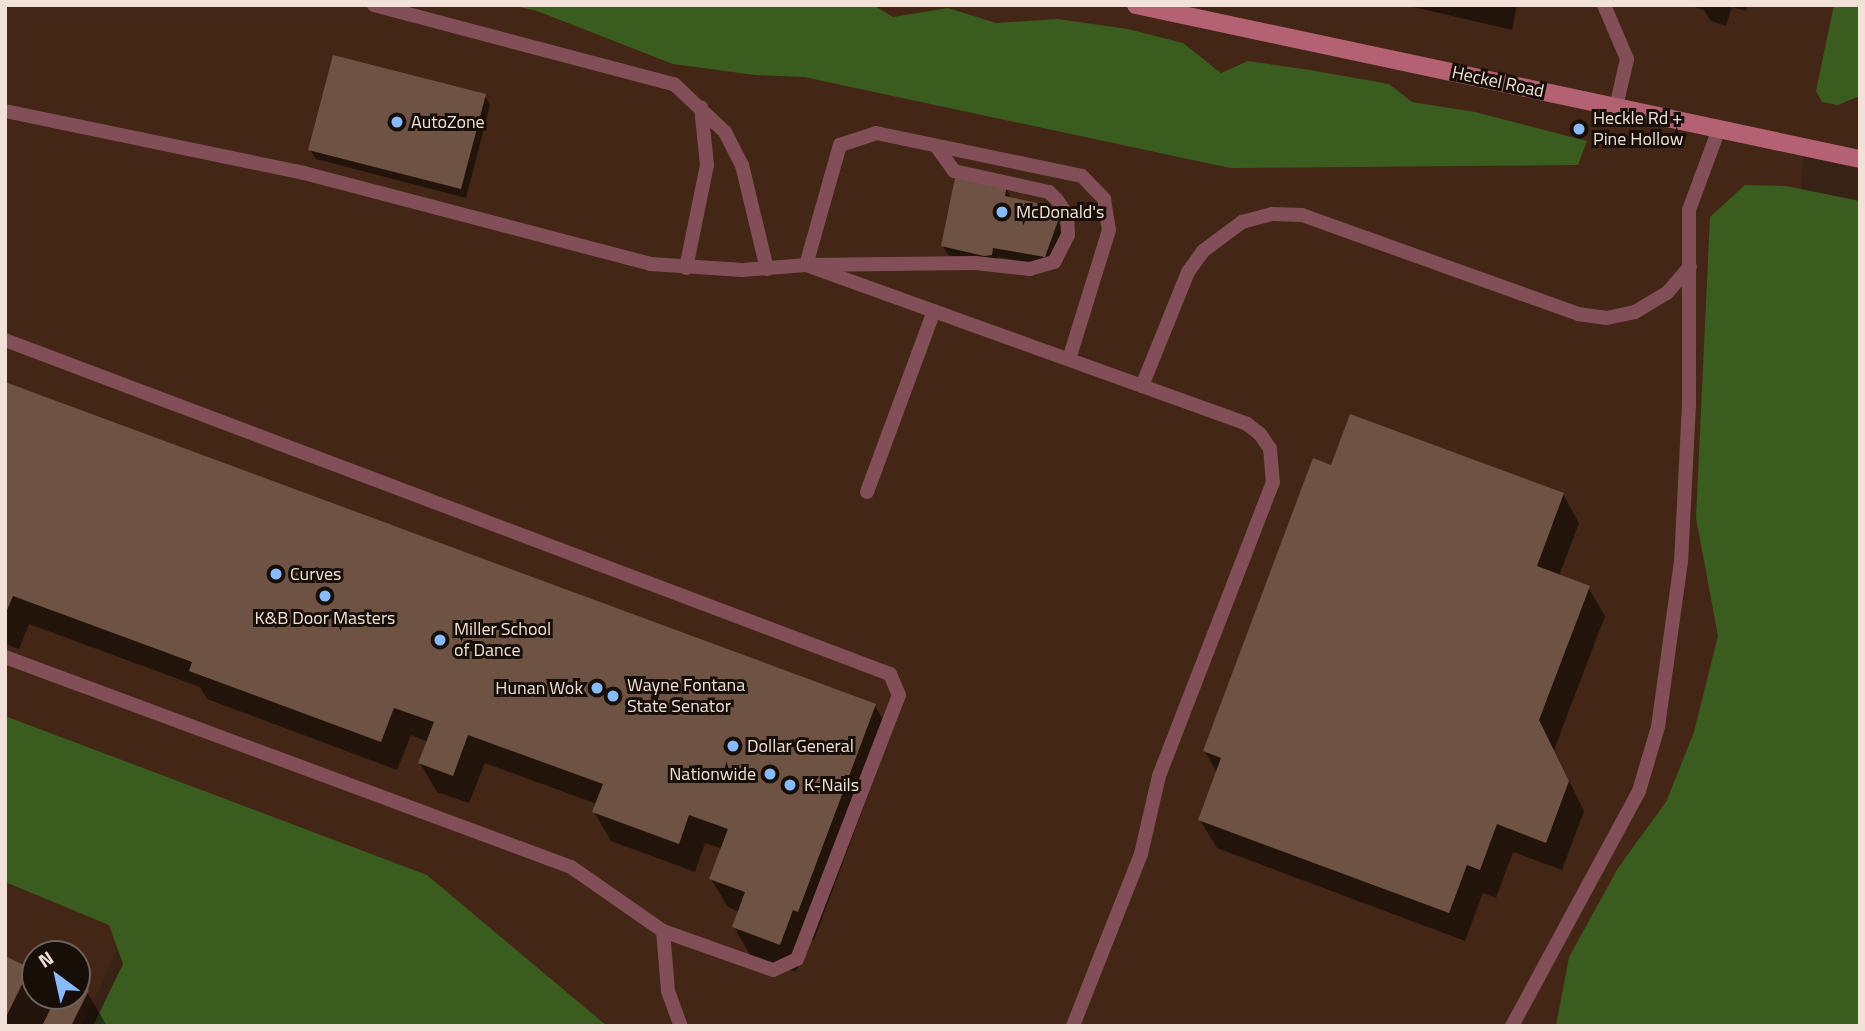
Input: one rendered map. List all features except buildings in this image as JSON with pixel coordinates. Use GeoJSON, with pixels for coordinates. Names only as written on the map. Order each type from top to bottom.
{"type":"FeatureCollection","features":[{"type":"Feature","properties":{"kind":"street","name":"Heckel Road"},"geometry":{"type":"LineString","coordinates":[[1136,5],[1860,159]]}},
{"type":"Feature","properties":{"kind":"lane"},"geometry":{"type":"LineString","coordinates":[[374,5],[674,84],[701,105],[725,132],[742,165],[767,269]]}},
{"type":"Feature","properties":{"kind":"lane"},"geometry":{"type":"LineString","coordinates":[[1604,5],[1627,59],[1616,107]]}},
{"type":"Feature","properties":{"kind":"lane"},"geometry":{"type":"LineString","coordinates":[[686,268],[707,165],[701,105]]}},
{"type":"Feature","properties":{"kind":"lane"},"geometry":{"type":"LineString","coordinates":[[5,111],[304,173],[650,264],[686,268],[767,269],[806,265],[975,263],[1030,269],[1060,255],[1069,221],[1049,192],[954,171],[936,146]]}},
{"type":"Feature","properties":{"kind":"lane"},"geometry":{"type":"LineString","coordinates":[[1513,1026],[1639,790],[1658,726],[1681,562],[1689,405],[1689,210],[1719,129]]}},
{"type":"Feature","properties":{"kind":"lane"},"geometry":{"type":"LineString","coordinates":[[806,265],[840,145],[877,134],[1082,176],[1104,199],[1109,230],[1069,359]]}},
{"type":"Feature","properties":{"kind":"lane"},"geometry":{"type":"LineString","coordinates":[[1142,386],[1188,272],[1203,251],[1242,222],[1272,214],[1302,215],[1578,314],[1607,317],[1635,312],[1667,293],[1690,267]]}},
{"type":"Feature","properties":{"kind":"lane"},"geometry":{"type":"LineString","coordinates":[[806,265],[1247,424],[1270,449],[1273,482],[1159,776],[1140,854],[1073,1026]]}},
{"type":"Feature","properties":{"kind":"lane"},"geometry":{"type":"LineString","coordinates":[[867,492],[934,311]]}},
{"type":"Feature","properties":{"kind":"lane"},"geometry":{"type":"LineString","coordinates":[[5,340],[890,674],[896,684],[897,706],[797,959],[782,969],[764,969],[663,931],[571,867],[5,657]]}},
{"type":"Feature","properties":{"kind":"lane"},"geometry":{"type":"LineString","coordinates":[[663,931],[668,991],[681,1026]]}},
{"type":"Feature","properties":{"kind":"shaded area"},"geometry":{"type":"Polygon","coordinates":[[[5,5],[1834,5],[1829,33],[1860,5],[1860,159],[1804,148],[1767,679],[1619,1026],[520,1026],[155,871],[91,1005],[91,940],[21,940],[21,1010],[89,1010],[81,1026],[5,1026],[5,5]]]}},
{"type":"Feature","properties":{"kind":"green space"},"geometry":{"type":"Polygon","coordinates":[[[510,5],[873,5],[893,17],[948,8],[996,23],[1058,19],[1128,29],[1183,43],[1221,73],[1248,61],[1389,84],[1412,102],[1475,112],[1587,141],[1578,165],[1230,168],[804,77],[755,75],[673,64],[537,11],[510,5]]]}},
{"type":"Feature","properties":{"kind":"green space"},"geometry":{"type":"Polygon","coordinates":[[[1834,5],[1860,5],[1860,96],[1838,105],[1822,102],[1816,91],[1834,5]]]}},
{"type":"Feature","properties":{"kind":"green space"},"geometry":{"type":"Polygon","coordinates":[[[1745,185],[1786,186],[1860,201],[1860,1026],[1556,1026],[1569,957],[1618,868],[1666,802],[1694,732],[1718,636],[1696,518],[1710,217],[1745,185]]]}},
{"type":"Feature","properties":{"kind":"green space"},"geometry":{"type":"Polygon","coordinates":[[[5,716],[427,875],[607,1026],[93,1026],[123,964],[109,925],[5,882],[5,716]]]}},
{"type":"Feature","properties":{"kind":"place","name":"AutoZone"},"geometry":{"type":"Point","coordinates":[397,122]}},
{"type":"Feature","properties":{"kind":"place","name":"Heckle Rd + Pine Hollow"},"geometry":{"type":"Point","coordinates":[1579,129]}},
{"type":"Feature","properties":{"kind":"place","name":"McDonald's"},"geometry":{"type":"Point","coordinates":[1002,212]}},
{"type":"Feature","properties":{"kind":"place","name":"Curves"},"geometry":{"type":"Point","coordinates":[276,574]}},
{"type":"Feature","properties":{"kind":"place","name":"K&B Door Masters"},"geometry":{"type":"Point","coordinates":[325,596]}},
{"type":"Feature","properties":{"kind":"place","name":"Miller School of Dance"},"geometry":{"type":"Point","coordinates":[440,640]}},
{"type":"Feature","properties":{"kind":"place","name":"Hunan Wok"},"geometry":{"type":"Point","coordinates":[597,688]}},
{"type":"Feature","properties":{"kind":"place","name":"Wayne Fontana State Senator"},"geometry":{"type":"Point","coordinates":[613,696]}},
{"type":"Feature","properties":{"kind":"place","name":"Dollar General"},"geometry":{"type":"Point","coordinates":[733,746]}},
{"type":"Feature","properties":{"kind":"place","name":"Nationwide"},"geometry":{"type":"Point","coordinates":[770,774]}},
{"type":"Feature","properties":{"kind":"place","name":"K-Nails"},"geometry":{"type":"Point","coordinates":[790,785]}}]}
